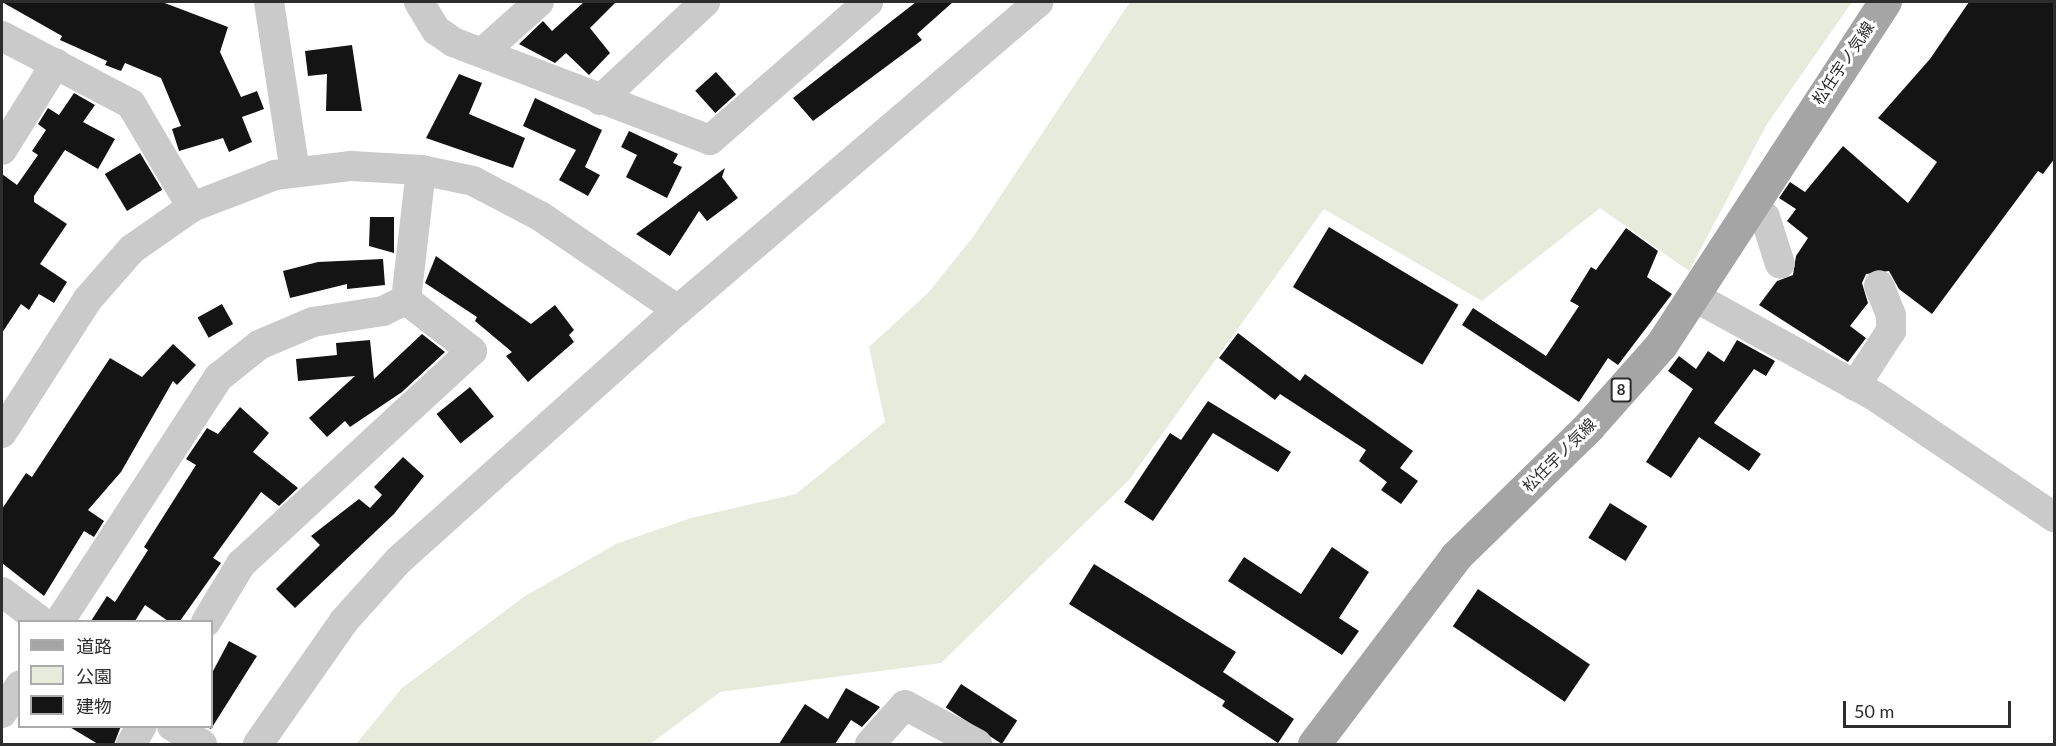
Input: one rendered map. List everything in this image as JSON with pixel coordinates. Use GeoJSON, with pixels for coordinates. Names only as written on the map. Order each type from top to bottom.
{"type":"FeatureCollection","features":[{"type":"Feature","properties":{"kind":"main road","name":"松任宇ノ気線"},"geometry":{"type":"LineString","coordinates":[[1314,744],[1456,556],[1589,426],[1697,298],[1752,206],[1885,2]]}},
{"type":"Feature","properties":{"kind":"street"},"geometry":{"type":"LineString","coordinates":[[269,2],[295,172]]}},
{"type":"Feature","properties":{"kind":"street"},"geometry":{"type":"LineString","coordinates":[[419,2],[436,30],[600,100],[710,140],[868,2]]}},
{"type":"Feature","properties":{"kind":"street"},"geometry":{"type":"LineString","coordinates":[[483,52],[539,2]]}},
{"type":"Feature","properties":{"kind":"street"},"geometry":{"type":"LineString","coordinates":[[600,100],[705,2]]}},
{"type":"Feature","properties":{"kind":"street"},"geometry":{"type":"LineString","coordinates":[[258,744],[344,621],[399,560],[678,310],[1038,2]]}},
{"type":"Feature","properties":{"kind":"street"},"geometry":{"type":"LineString","coordinates":[[2,36],[131,104],[192,207]]}},
{"type":"Feature","properties":{"kind":"street"},"geometry":{"type":"LineString","coordinates":[[2,150],[56,63]]}},
{"type":"Feature","properties":{"kind":"street"},"geometry":{"type":"LineString","coordinates":[[2,433],[107,275],[132,249],[192,207],[240,186],[295,172],[351,166],[422,170],[473,181],[540,216],[678,310]]}},
{"type":"Feature","properties":{"kind":"street"},"geometry":{"type":"LineString","coordinates":[[406,300],[422,170]]}},
{"type":"Feature","properties":{"kind":"street"},"geometry":{"type":"LineString","coordinates":[[1752,206],[1765,217],[1780,264]]}},
{"type":"Feature","properties":{"kind":"street"},"geometry":{"type":"LineString","coordinates":[[1855,386],[1891,332],[1892,315],[1879,285]]}},
{"type":"Feature","properties":{"kind":"street"},"geometry":{"type":"LineString","coordinates":[[1697,298],[1855,386],[2055,517]]}},
{"type":"Feature","properties":{"kind":"street"},"geometry":{"type":"LineString","coordinates":[[60,620],[219,377],[259,345],[313,322],[383,311],[406,300]]}},
{"type":"Feature","properties":{"kind":"street"},"geometry":{"type":"LineString","coordinates":[[207,620],[241,564],[472,351],[406,300]]}},
{"type":"Feature","properties":{"kind":"street"},"geometry":{"type":"LineString","coordinates":[[2,592],[41,620]]}},
{"type":"Feature","properties":{"kind":"street"},"geometry":{"type":"LineString","coordinates":[[2,713],[18,688]]}},
{"type":"Feature","properties":{"kind":"street"},"geometry":{"type":"LineString","coordinates":[[870,744],[905,705],[977,744]]}},
{"type":"Feature","properties":{"kind":"street"},"geometry":{"type":"LineString","coordinates":[[131,744],[141,728]]}},
{"type":"Feature","properties":{"kind":"street"},"geometry":{"type":"LineString","coordinates":[[175,728],[202,744]]}},
{"type":"Feature","properties":{"kind":"green space"},"geometry":{"type":"Polygon","coordinates":[[[1130,2],[1852,2],[1767,124],[1689,271],[1600,208],[1482,301],[1324,209],[1129,480],[941,663],[720,692],[650,744],[356,744],[402,688],[525,596],[616,544],[691,518],[796,494],[885,422],[869,347],[929,292],[973,237],[1130,2]]]}},
{"type":"Feature","properties":{"kind":"building"},"geometry":{"type":"Polygon","coordinates":[[[2,2],[162,2],[228,27],[220,52],[241,97],[257,91],[264,109],[242,117],[252,142],[229,152],[223,138],[179,151],[172,129],[181,126],[161,78],[125,63],[121,71],[105,65],[107,61],[60,40],[62,36],[2,2]]]}},
{"type":"Feature","properties":{"kind":"building"},"geometry":{"type":"Polygon","coordinates":[[[584,2],[616,2],[590,28],[610,53],[589,75],[566,53],[555,63],[519,44],[543,21],[552,31],[584,2]]]}},
{"type":"Feature","properties":{"kind":"building"},"geometry":{"type":"Polygon","coordinates":[[[916,2],[953,2],[917,34],[922,40],[813,121],[793,98],[916,2]]]}},
{"type":"Feature","properties":{"kind":"building"},"geometry":{"type":"Polygon","coordinates":[[[1969,2],[2055,2],[2055,158],[2043,174],[2038,171],[1932,314],[1899,289],[1889,271],[1866,274],[1862,283],[1868,303],[1850,326],[1866,338],[1848,362],[1759,305],[1777,281],[1793,275],[1796,256],[1808,238],[1787,221],[1796,209],[1779,198],[1790,182],[1805,192],[1843,146],[1908,203],[1937,162],[1878,118],[1930,59],[1969,2]]]}},
{"type":"Feature","properties":{"kind":"building"},"geometry":{"type":"Polygon","coordinates":[[[352,45],[362,111],[326,111],[327,74],[308,76],[305,51],[352,45]]]}},
{"type":"Feature","properties":{"kind":"building"},"geometry":{"type":"Polygon","coordinates":[[[716,72],[736,94],[715,113],[695,91],[716,72]]]}},
{"type":"Feature","properties":{"kind":"building"},"geometry":{"type":"Polygon","coordinates":[[[459,74],[482,83],[469,114],[525,138],[513,168],[426,138],[459,74]]]}},
{"type":"Feature","properties":{"kind":"building"},"geometry":{"type":"Polygon","coordinates":[[[74,93],[95,105],[83,122],[115,139],[98,169],[65,150],[34,196],[34,202],[67,224],[40,264],[67,282],[54,303],[39,294],[29,310],[21,304],[2,333],[2,174],[17,185],[38,155],[32,151],[46,130],[38,124],[48,108],[59,115],[74,93]]]}},
{"type":"Feature","properties":{"kind":"building"},"geometry":{"type":"Polygon","coordinates":[[[535,98],[602,130],[585,167],[600,175],[588,196],[559,180],[576,150],[523,126],[535,98]]]}},
{"type":"Feature","properties":{"kind":"building"},"geometry":{"type":"Polygon","coordinates":[[[629,131],[678,154],[673,163],[682,167],[667,198],[626,177],[637,155],[621,147],[629,131]]]}},
{"type":"Feature","properties":{"kind":"building"},"geometry":{"type":"Polygon","coordinates":[[[140,153],[162,190],[127,211],[105,174],[140,153]]]}},
{"type":"Feature","properties":{"kind":"building"},"geometry":{"type":"Polygon","coordinates":[[[725,168],[722,177],[738,198],[707,221],[699,211],[670,256],[636,234],[725,168]]]}},
{"type":"Feature","properties":{"kind":"building"},"geometry":{"type":"Polygon","coordinates":[[[370,217],[394,217],[394,253],[369,246],[370,217]]]}},
{"type":"Feature","properties":{"kind":"building"},"geometry":{"type":"Polygon","coordinates":[[[1329,227],[1458,305],[1422,365],[1293,287],[1329,227]]]}},
{"type":"Feature","properties":{"kind":"building"},"geometry":{"type":"Polygon","coordinates":[[[1626,228],[1658,251],[1647,277],[1672,294],[1618,365],[1608,358],[1579,402],[1462,325],[1473,308],[1546,356],[1579,306],[1570,301],[1591,267],[1596,270],[1626,228]]]}},
{"type":"Feature","properties":{"kind":"building"},"geometry":{"type":"Polygon","coordinates":[[[436,256],[531,324],[555,305],[574,330],[569,335],[574,342],[528,382],[506,356],[512,352],[475,321],[477,317],[425,283],[436,256]]]}},
{"type":"Feature","properties":{"kind":"building"},"geometry":{"type":"Polygon","coordinates":[[[383,259],[385,285],[347,289],[347,284],[290,298],[283,271],[318,262],[383,259]]]}},
{"type":"Feature","properties":{"kind":"building"},"geometry":{"type":"Polygon","coordinates":[[[222,304],[233,324],[209,338],[198,318],[222,304]]]}},
{"type":"Feature","properties":{"kind":"building"},"geometry":{"type":"Polygon","coordinates":[[[1238,333],[1300,381],[1305,374],[1413,451],[1400,468],[1418,481],[1401,504],[1381,490],[1387,482],[1359,461],[1366,450],[1280,394],[1275,400],[1219,358],[1238,333]]]}},
{"type":"Feature","properties":{"kind":"building"},"geometry":{"type":"Polygon","coordinates":[[[422,334],[445,352],[402,392],[350,427],[345,421],[327,437],[309,418],[355,376],[298,381],[296,359],[337,355],[336,343],[370,340],[374,379],[422,334]]]}},
{"type":"Feature","properties":{"kind":"building"},"geometry":{"type":"Polygon","coordinates":[[[1737,340],[1775,361],[1766,376],[1754,369],[1714,423],[1761,454],[1749,471],[1699,437],[1671,478],[1646,462],[1693,389],[1668,371],[1679,356],[1696,369],[1708,351],[1724,362],[1737,340]]]}},
{"type":"Feature","properties":{"kind":"building"},"geometry":{"type":"Polygon","coordinates":[[[173,344],[196,365],[177,385],[173,381],[121,472],[88,510],[104,521],[94,537],[84,531],[44,596],[2,563],[2,509],[26,473],[32,477],[110,358],[142,377],[173,344]]]}},
{"type":"Feature","properties":{"kind":"building"},"geometry":{"type":"Polygon","coordinates":[[[470,387],[494,417],[460,444],[437,414],[470,387]]]}},
{"type":"Feature","properties":{"kind":"building"},"geometry":{"type":"Polygon","coordinates":[[[1208,401],[1291,452],[1278,472],[1213,433],[1153,521],[1124,502],[1170,433],[1181,440],[1208,401]]]}},
{"type":"Feature","properties":{"kind":"building"},"geometry":{"type":"Polygon","coordinates":[[[240,407],[269,433],[253,452],[298,488],[279,506],[261,492],[213,558],[221,563],[181,620],[167,620],[145,605],[136,620],[92,620],[107,596],[115,602],[148,550],[144,547],[196,465],[186,459],[207,428],[218,434],[240,407]]]}},
{"type":"Feature","properties":{"kind":"building"},"geometry":{"type":"Polygon","coordinates":[[[403,457],[424,476],[394,514],[295,608],[276,589],[320,545],[311,536],[359,499],[370,508],[382,495],[374,487],[403,457]]]}},
{"type":"Feature","properties":{"kind":"building"},"geometry":{"type":"Polygon","coordinates":[[[1610,503],[1647,526],[1626,561],[1588,538],[1610,503]]]}},
{"type":"Feature","properties":{"kind":"building"},"geometry":{"type":"Polygon","coordinates":[[[1332,547],[1369,572],[1339,618],[1359,631],[1342,655],[1228,581],[1244,557],[1301,594],[1332,547]]]}},
{"type":"Feature","properties":{"kind":"building"},"geometry":{"type":"Polygon","coordinates":[[[1094,564],[1236,652],[1223,672],[1294,719],[1278,743],[1222,706],[1225,701],[1069,604],[1094,564]]]}},
{"type":"Feature","properties":{"kind":"building"},"geometry":{"type":"Polygon","coordinates":[[[1478,589],[1590,664],[1565,702],[1453,626],[1478,589]]]}},
{"type":"Feature","properties":{"kind":"building"},"geometry":{"type":"Polygon","coordinates":[[[229,641],[257,656],[213,726],[213,671],[229,641]]]}},
{"type":"Feature","properties":{"kind":"building"},"geometry":{"type":"Polygon","coordinates":[[[961,684],[1017,720],[1002,744],[946,707],[961,684]]]}},
{"type":"Feature","properties":{"kind":"building"},"geometry":{"type":"Polygon","coordinates":[[[846,688],[880,707],[862,727],[851,720],[835,744],[779,744],[805,704],[828,719],[846,688]]]}},
{"type":"Feature","properties":{"kind":"building"},"geometry":{"type":"Polygon","coordinates":[[[71,728],[120,728],[114,744],[98,744],[71,728]]]}}]}
